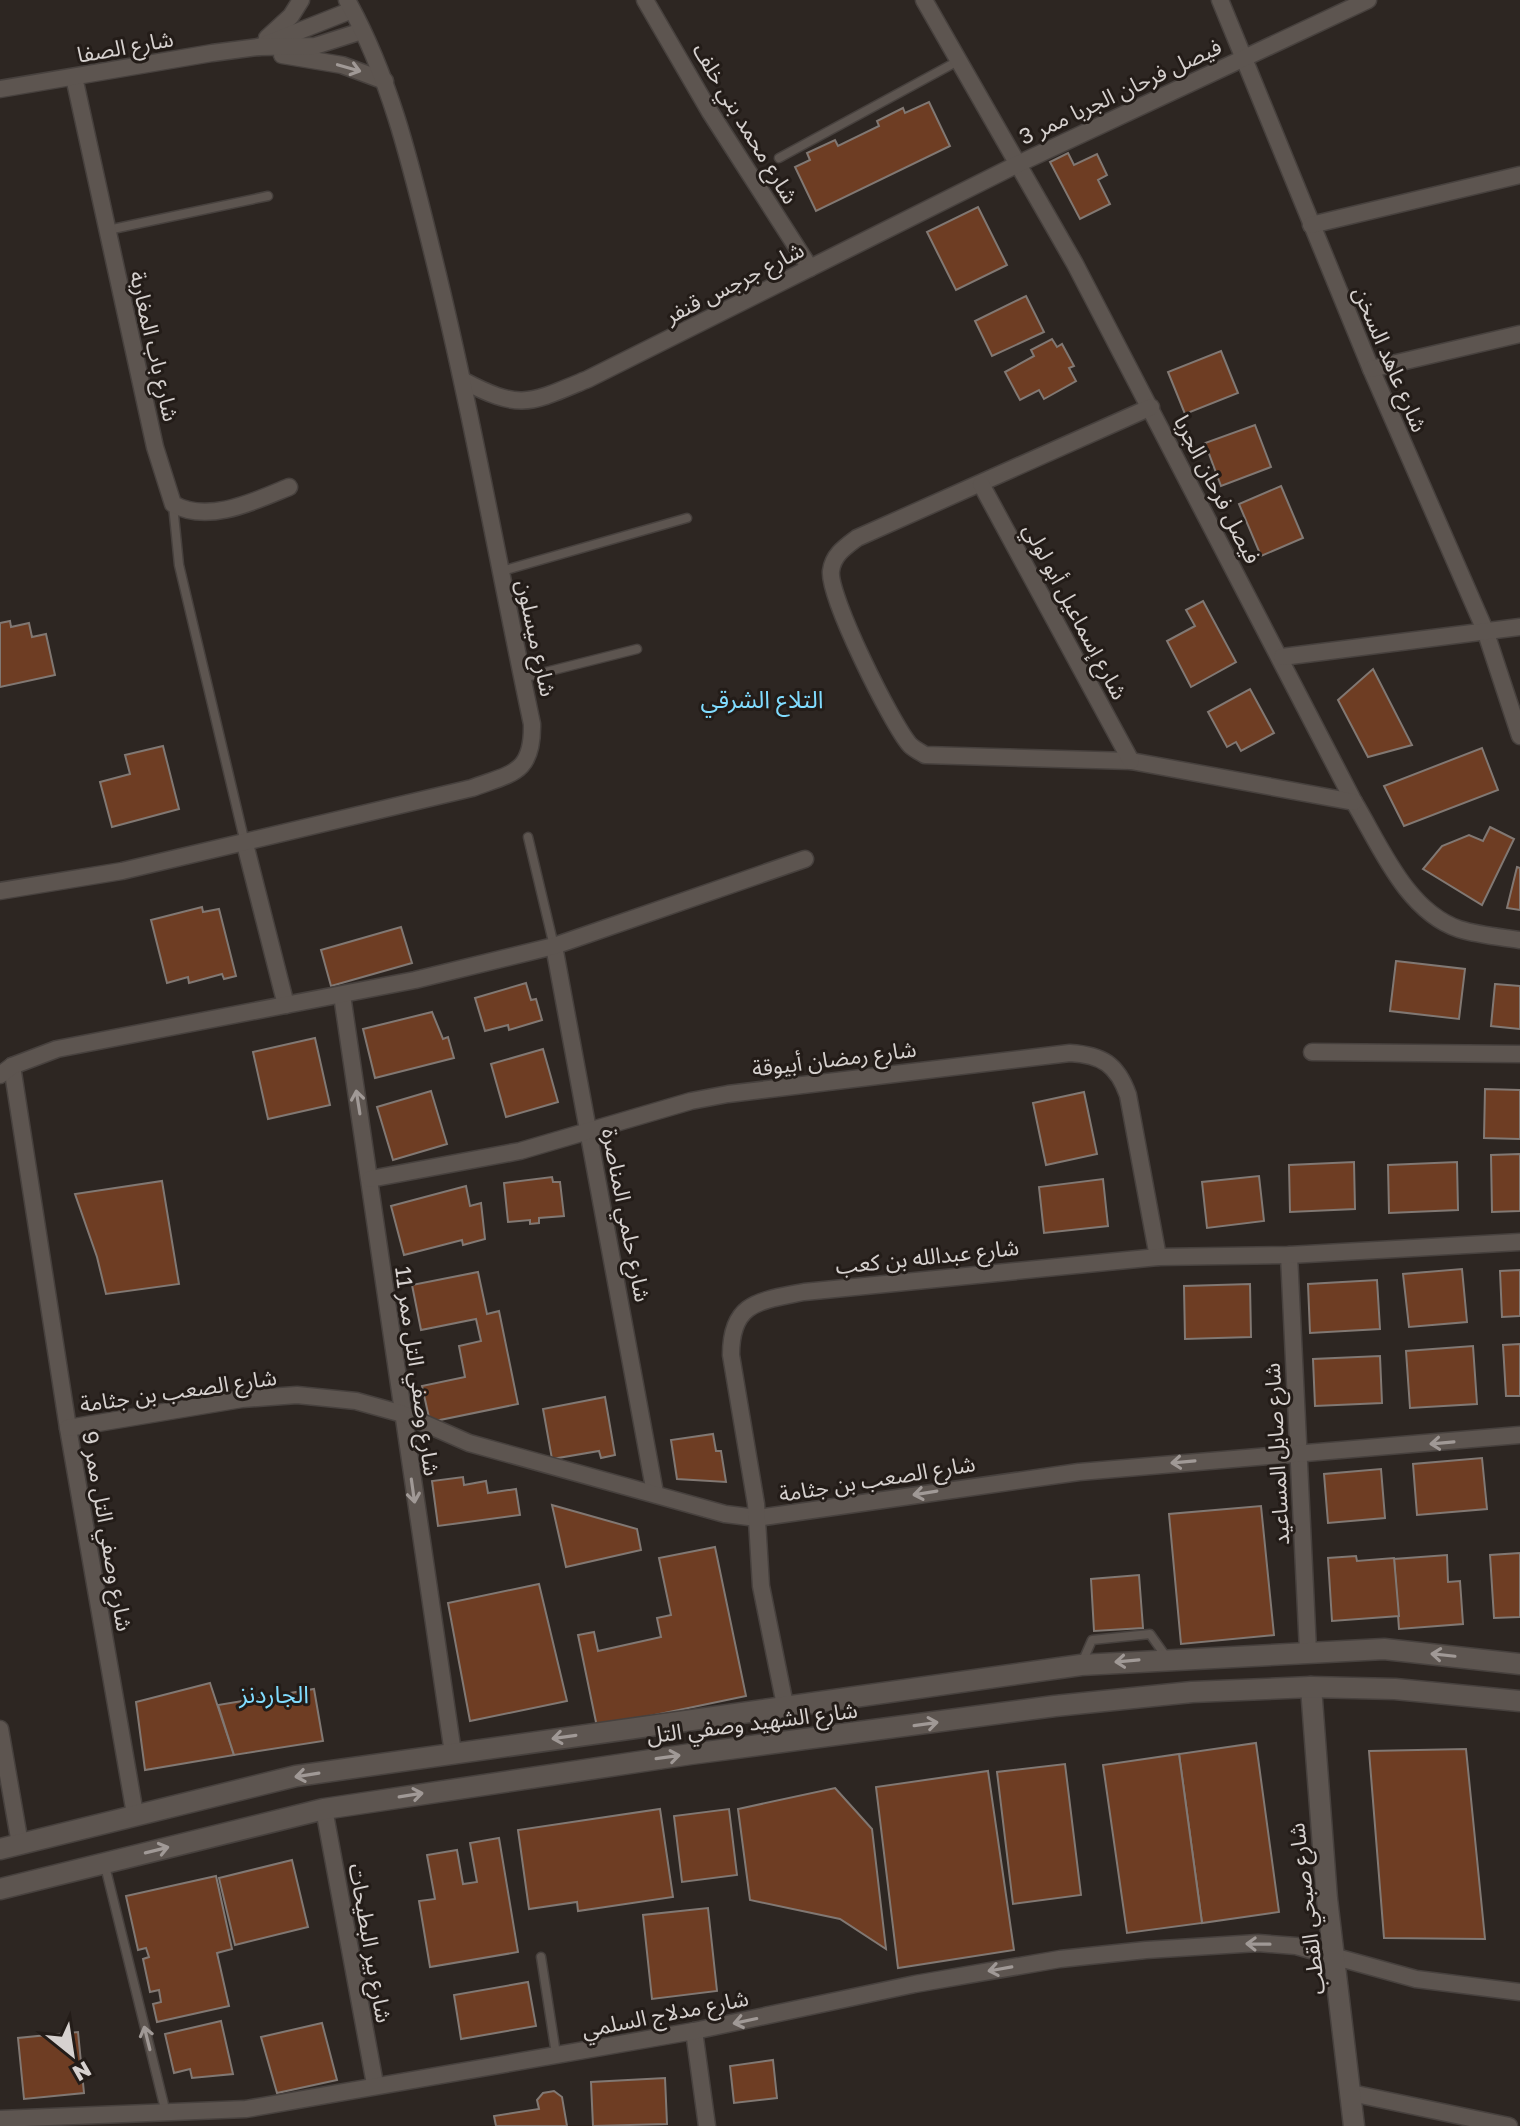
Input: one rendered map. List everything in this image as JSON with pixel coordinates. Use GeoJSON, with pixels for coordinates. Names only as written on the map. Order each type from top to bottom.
{"type":"FeatureCollection","features":[{"type":"Feature","properties":{"kind":"main road","name":"شارع الشهيد وصفي التل"},"geometry":{"type":"LineString","coordinates":[[10,1847],[296,1776],[1081,1665],[1168,1658],[1384,1649],[1520,1664]]}},
{"type":"Feature","properties":{"kind":"main road","name":"شارع الشهيد وصفي التل"},"geometry":{"type":"LineString","coordinates":[[0,1889],[324,1809],[691,1754],[1055,1706],[1192,1692],[1311,1687],[1395,1689],[1520,1701]]}},
{"type":"Feature","properties":{"kind":"main road","name":"شارع صبحي القطب"},"geometry":{"type":"LineString","coordinates":[[1311,1687],[1334,1957],[1354,2126]]}},
{"type":"Feature","properties":{"kind":"street"},"geometry":{"type":"LineString","coordinates":[[258,47],[291,16],[301,0]]}},
{"type":"Feature","properties":{"kind":"street","name":"شارع محمد بني خلف"},"geometry":{"type":"LineString","coordinates":[[645,0],[710,112],[810,268]]}},
{"type":"Feature","properties":{"kind":"street","name":"فيصل فرحان الجربا"},"geometry":{"type":"LineString","coordinates":[[924,0],[1151,407],[1354,802],[1405,886],[1419,903],[1456,928],[1520,940]]}},
{"type":"Feature","properties":{"kind":"street","name":"شارع عاهد السخن"},"geometry":{"type":"LineString","coordinates":[[1220,0],[1371,369],[1485,630],[1520,736]]}},
{"type":"Feature","properties":{"kind":"street","name":"فيصل فرحان الجربا ممر 3"},"geometry":{"type":"LineString","coordinates":[[1018,164],[1368,0]]}},
{"type":"Feature","properties":{"kind":"street","name":"شارع الصفا"},"geometry":{"type":"LineString","coordinates":[[258,47],[350,5]]}},
{"type":"Feature","properties":{"kind":"street","name":"شارع ميسلون"},"geometry":{"type":"LineString","coordinates":[[0,891],[73,882],[245,844],[472,788],[522,767],[530,756],[532,743],[522,678],[464,381],[402,130],[385,81],[350,5]]}},
{"type":"Feature","properties":{"kind":"street","name":"شارع الصفا"},"geometry":{"type":"LineString","coordinates":[[0,89],[258,47],[315,46],[362,31]]}},
{"type":"Feature","properties":{"kind":"street","name":"شارع الصفا"},"geometry":{"type":"LineString","coordinates":[[258,47],[276,54],[342,65],[385,81]]}},
{"type":"Feature","properties":{"kind":"street","name":"شارع باب المغاربة"},"geometry":{"type":"LineString","coordinates":[[74,77],[155,447],[173,504]]}},
{"type":"Feature","properties":{"kind":"street","name":"شارع جرجس قنفر"},"geometry":{"type":"LineString","coordinates":[[464,381],[512,402],[538,400],[588,379],[1018,164]]}},
{"type":"Feature","properties":{"kind":"street"},"geometry":{"type":"LineString","coordinates":[[1311,225],[1520,175]]}},
{"type":"Feature","properties":{"kind":"street"},"geometry":{"type":"LineString","coordinates":[[1371,369],[1520,334]]}},
{"type":"Feature","properties":{"kind":"street"},"geometry":{"type":"LineString","coordinates":[[1151,407],[857,538],[842,549],[831,571],[841,611],[902,733],[911,746],[925,755],[1131,761],[1354,802]]}},
{"type":"Feature","properties":{"kind":"street","name":"شارع إسماعيل أبو لولي"},"geometry":{"type":"LineString","coordinates":[[981,484],[1131,761]]}},
{"type":"Feature","properties":{"kind":"street"},"geometry":{"type":"LineString","coordinates":[[173,504],[186,511],[217,510],[248,503],[289,487]]}},
{"type":"Feature","properties":{"kind":"street"},"geometry":{"type":"LineString","coordinates":[[1282,657],[1520,627]]}},
{"type":"Feature","properties":{"kind":"street"},"geometry":{"type":"LineString","coordinates":[[245,844],[286,1005]]}},
{"type":"Feature","properties":{"kind":"street"},"geometry":{"type":"LineString","coordinates":[[6,1070],[57,1049],[342,995],[554,946],[805,859]]}},
{"type":"Feature","properties":{"kind":"street","name":"شارع حلمي المناصرة"},"geometry":{"type":"LineString","coordinates":[[554,946],[655,1493]]}},
{"type":"Feature","properties":{"kind":"street","name":"شارع وصفي التل ممر 11"},"geometry":{"type":"LineString","coordinates":[[342,995],[453,1753]]}},
{"type":"Feature","properties":{"kind":"street"},"geometry":{"type":"LineString","coordinates":[[1312,1052],[1520,1054]]}},
{"type":"Feature","properties":{"kind":"street","name":"شارع رمضان أبيوقة"},"geometry":{"type":"LineString","coordinates":[[370,1179],[520,1151],[728,1094],[1070,1053],[1093,1054],[1109,1062],[1121,1075],[1128,1095],[1158,1257]]}},
{"type":"Feature","properties":{"kind":"street","name":"شارع وصفي التل ممر 9"},"geometry":{"type":"LineString","coordinates":[[6,1070],[135,1814]]}},
{"type":"Feature","properties":{"kind":"street","name":"شارع عبدالله بن كعب"},"geometry":{"type":"LineString","coordinates":[[785,1705],[761,1586],[757,1518],[731,1355],[731,1333],[745,1309],[772,1298],[819,1290],[1158,1257],[1289,1255],[1520,1242]]}},
{"type":"Feature","properties":{"kind":"street","name":"شارع صايل المساعيد"},"geometry":{"type":"LineString","coordinates":[[1289,1255],[1308,1651]]}},
{"type":"Feature","properties":{"kind":"street","name":"شارع الصعب بن جثامة"},"geometry":{"type":"LineString","coordinates":[[68,1428],[178,1408],[297,1395],[356,1401],[403,1414],[469,1443],[725,1514],[757,1518],[799,1515],[1050,1475],[1520,1435]]}},
{"type":"Feature","properties":{"kind":"street"},"geometry":{"type":"LineString","coordinates":[[0,1729],[10,1847]]}},
{"type":"Feature","properties":{"kind":"street","name":"شارع بير البطيحات"},"geometry":{"type":"LineString","coordinates":[[324,1809],[375,2084]]}},
{"type":"Feature","properties":{"kind":"street","name":"شارع مدلاج السلمي"},"geometry":{"type":"LineString","coordinates":[[0,2119],[25,2122],[246,2109],[375,2084],[694,2031],[915,1984],[1060,1959],[1258,1943],[1296,1946],[1416,1979],[1520,1992]]}},
{"type":"Feature","properties":{"kind":"street"},"geometry":{"type":"LineString","coordinates":[[694,2031],[707,2126]]}},
{"type":"Feature","properties":{"kind":"street"},"geometry":{"type":"LineString","coordinates":[[1351,2093],[1509,2126]]}},
{"type":"Feature","properties":{"kind":"lane"},"geometry":{"type":"LineString","coordinates":[[779,158],[958,61]]}},
{"type":"Feature","properties":{"kind":"lane"},"geometry":{"type":"LineString","coordinates":[[106,230],[268,196]]}},
{"type":"Feature","properties":{"kind":"lane"},"geometry":{"type":"LineString","coordinates":[[173,504],[179,565],[245,844]]}},
{"type":"Feature","properties":{"kind":"lane"},"geometry":{"type":"LineString","coordinates":[[501,572],[687,518]]}},
{"type":"Feature","properties":{"kind":"lane"},"geometry":{"type":"LineString","coordinates":[[522,678],[637,649]]}},
{"type":"Feature","properties":{"kind":"lane"},"geometry":{"type":"LineString","coordinates":[[528,837],[554,946]]}},
{"type":"Feature","properties":{"kind":"lane"},"geometry":{"type":"LineString","coordinates":[[104,1863],[166,2114]]}},
{"type":"Feature","properties":{"kind":"lane"},"geometry":{"type":"LineString","coordinates":[[541,1957],[556,2055]]}},
{"type":"Feature","properties":{"kind":"building"},"geometry":{"type":"Polygon","coordinates":[[[929,102],[950,146],[816,211],[795,167],[810,160],[807,153],[835,140],[838,146],[879,126],[877,121],[903,108],[905,113],[929,102]]]}},
{"type":"Feature","properties":{"kind":"building"},"geometry":{"type":"Polygon","coordinates":[[[1068,153],[1074,165],[1097,154],[1107,175],[1098,180],[1110,204],[1080,219],[1050,162],[1068,153]]]}},
{"type":"Feature","properties":{"kind":"building"},"geometry":{"type":"Polygon","coordinates":[[[978,207],[1007,265],[956,290],[927,232],[978,207]]]}},
{"type":"Feature","properties":{"kind":"building"},"geometry":{"type":"Polygon","coordinates":[[[1026,296],[1044,332],[992,356],[975,321],[1026,296]]]}},
{"type":"Feature","properties":{"kind":"building"},"geometry":{"type":"Polygon","coordinates":[[[1052,339],[1057,347],[1062,344],[1074,366],[1069,368],[1076,381],[1044,399],[1039,390],[1020,400],[1005,372],[1034,356],[1031,350],[1052,339]]]}},
{"type":"Feature","properties":{"kind":"building"},"geometry":{"type":"Polygon","coordinates":[[[1221,351],[1238,393],[1185,414],[1168,372],[1221,351]]]}},
{"type":"Feature","properties":{"kind":"building"},"geometry":{"type":"Polygon","coordinates":[[[1255,425],[1271,467],[1221,486],[1205,443],[1255,425]]]}},
{"type":"Feature","properties":{"kind":"building"},"geometry":{"type":"Polygon","coordinates":[[[1281,486],[1303,538],[1261,556],[1239,504],[1281,486]]]}},
{"type":"Feature","properties":{"kind":"building"},"geometry":{"type":"Polygon","coordinates":[[[1203,601],[1236,662],[1191,687],[1167,641],[1195,626],[1186,610],[1203,601]]]}},
{"type":"Feature","properties":{"kind":"building"},"geometry":{"type":"Polygon","coordinates":[[[10,621],[11,627],[29,623],[32,637],[46,634],[55,675],[0,687],[0,623],[10,621]]]}},
{"type":"Feature","properties":{"kind":"building"},"geometry":{"type":"Polygon","coordinates":[[[1373,669],[1412,745],[1368,757],[1338,700],[1373,669]]]}},
{"type":"Feature","properties":{"kind":"building"},"geometry":{"type":"Polygon","coordinates":[[[1250,689],[1274,733],[1241,751],[1236,742],[1227,747],[1208,712],[1250,689]]]}},
{"type":"Feature","properties":{"kind":"building"},"geometry":{"type":"Polygon","coordinates":[[[163,746],[179,809],[112,827],[100,782],[130,774],[125,755],[163,746]]]}},
{"type":"Feature","properties":{"kind":"building"},"geometry":{"type":"Polygon","coordinates":[[[1482,748],[1498,790],[1404,826],[1384,786],[1482,748]]]}},
{"type":"Feature","properties":{"kind":"building"},"geometry":{"type":"Polygon","coordinates":[[[1490,827],[1514,839],[1482,905],[1423,869],[1442,846],[1469,835],[1483,841],[1490,827]]]}},
{"type":"Feature","properties":{"kind":"building"},"geometry":{"type":"Polygon","coordinates":[[[1517,867],[1520,868],[1520,910],[1507,908],[1517,867]]]}},
{"type":"Feature","properties":{"kind":"building"},"geometry":{"type":"Polygon","coordinates":[[[202,907],[203,912],[219,909],[236,976],[224,979],[222,974],[189,983],[188,977],[167,983],[151,920],[202,907]]]}},
{"type":"Feature","properties":{"kind":"building"},"geometry":{"type":"Polygon","coordinates":[[[401,927],[412,963],[331,986],[321,950],[401,927]]]}},
{"type":"Feature","properties":{"kind":"building"},"geometry":{"type":"Polygon","coordinates":[[[1396,961],[1465,969],[1459,1019],[1390,1011],[1396,961]]]}},
{"type":"Feature","properties":{"kind":"building"},"geometry":{"type":"Polygon","coordinates":[[[526,983],[531,1000],[536,999],[542,1020],[509,1030],[508,1025],[485,1031],[475,998],[526,983]]]}},
{"type":"Feature","properties":{"kind":"building"},"geometry":{"type":"Polygon","coordinates":[[[1495,984],[1520,986],[1520,1029],[1491,1026],[1495,984]]]}},
{"type":"Feature","properties":{"kind":"building"},"geometry":{"type":"Polygon","coordinates":[[[432,1012],[443,1039],[448,1037],[454,1058],[375,1078],[363,1029],[432,1012]]]}},
{"type":"Feature","properties":{"kind":"building"},"geometry":{"type":"Polygon","coordinates":[[[315,1038],[330,1105],[268,1119],[253,1052],[315,1038]]]}},
{"type":"Feature","properties":{"kind":"building"},"geometry":{"type":"Polygon","coordinates":[[[543,1049],[558,1102],[506,1117],[491,1064],[543,1049]]]}},
{"type":"Feature","properties":{"kind":"building"},"geometry":{"type":"Polygon","coordinates":[[[1485,1089],[1520,1090],[1520,1139],[1484,1138],[1485,1089]]]}},
{"type":"Feature","properties":{"kind":"building"},"geometry":{"type":"Polygon","coordinates":[[[431,1091],[447,1144],[393,1160],[377,1107],[431,1091]]]}},
{"type":"Feature","properties":{"kind":"building"},"geometry":{"type":"Polygon","coordinates":[[[1084,1092],[1097,1154],[1046,1165],[1033,1103],[1084,1092]]]}},
{"type":"Feature","properties":{"kind":"building"},"geometry":{"type":"Polygon","coordinates":[[[1520,1154],[1520,1211],[1492,1212],[1491,1155],[1520,1154]]]}},
{"type":"Feature","properties":{"kind":"building"},"geometry":{"type":"Polygon","coordinates":[[[1354,1162],[1355,1209],[1290,1212],[1289,1165],[1354,1162]]]}},
{"type":"Feature","properties":{"kind":"building"},"geometry":{"type":"Polygon","coordinates":[[[1457,1162],[1458,1210],[1389,1213],[1388,1165],[1457,1162]]]}},
{"type":"Feature","properties":{"kind":"building"},"geometry":{"type":"Polygon","coordinates":[[[1259,1176],[1264,1221],[1207,1228],[1202,1182],[1259,1176]]]}},
{"type":"Feature","properties":{"kind":"building"},"geometry":{"type":"Polygon","coordinates":[[[552,1177],[553,1182],[560,1182],[564,1216],[539,1218],[539,1223],[530,1224],[530,1220],[508,1222],[504,1183],[552,1177]]]}},
{"type":"Feature","properties":{"kind":"building"},"geometry":{"type":"Polygon","coordinates":[[[1103,1179],[1108,1226],[1044,1233],[1039,1187],[1103,1179]]]}},
{"type":"Feature","properties":{"kind":"building"},"geometry":{"type":"Polygon","coordinates":[[[162,1181],[179,1284],[106,1294],[75,1194],[162,1181]]]}},
{"type":"Feature","properties":{"kind":"building"},"geometry":{"type":"Polygon","coordinates":[[[466,1186],[470,1206],[481,1203],[485,1239],[463,1245],[462,1240],[404,1255],[391,1206],[466,1186]]]}},
{"type":"Feature","properties":{"kind":"building"},"geometry":{"type":"Polygon","coordinates":[[[1462,1269],[1467,1322],[1409,1327],[1403,1274],[1462,1269]]]}},
{"type":"Feature","properties":{"kind":"building"},"geometry":{"type":"Polygon","coordinates":[[[1520,1270],[1520,1316],[1502,1317],[1500,1271],[1520,1270]]]}},
{"type":"Feature","properties":{"kind":"building"},"geometry":{"type":"Polygon","coordinates":[[[478,1272],[487,1314],[499,1311],[518,1404],[430,1422],[422,1386],[465,1377],[459,1346],[481,1341],[476,1319],[421,1330],[412,1285],[478,1272]]]}},
{"type":"Feature","properties":{"kind":"building"},"geometry":{"type":"Polygon","coordinates":[[[1377,1280],[1380,1329],[1310,1333],[1308,1284],[1377,1280]]]}},
{"type":"Feature","properties":{"kind":"building"},"geometry":{"type":"Polygon","coordinates":[[[1250,1284],[1251,1337],[1185,1339],[1184,1286],[1250,1284]]]}},
{"type":"Feature","properties":{"kind":"building"},"geometry":{"type":"Polygon","coordinates":[[[1520,1344],[1520,1396],[1506,1396],[1503,1345],[1520,1344]]]}},
{"type":"Feature","properties":{"kind":"building"},"geometry":{"type":"Polygon","coordinates":[[[1473,1346],[1477,1404],[1410,1408],[1406,1351],[1473,1346]]]}},
{"type":"Feature","properties":{"kind":"building"},"geometry":{"type":"Polygon","coordinates":[[[1380,1356],[1382,1403],[1315,1406],[1313,1359],[1380,1356]]]}},
{"type":"Feature","properties":{"kind":"building"},"geometry":{"type":"Polygon","coordinates":[[[605,1397],[615,1455],[601,1458],[599,1451],[552,1459],[543,1409],[605,1397]]]}},
{"type":"Feature","properties":{"kind":"building"},"geometry":{"type":"Polygon","coordinates":[[[713,1434],[716,1451],[721,1451],[726,1482],[677,1479],[671,1440],[713,1434]]]}},
{"type":"Feature","properties":{"kind":"building"},"geometry":{"type":"Polygon","coordinates":[[[1482,1458],[1487,1509],[1417,1515],[1413,1464],[1482,1458]]]}},
{"type":"Feature","properties":{"kind":"building"},"geometry":{"type":"Polygon","coordinates":[[[1381,1469],[1385,1518],[1328,1523],[1324,1474],[1381,1469]]]}},
{"type":"Feature","properties":{"kind":"building"},"geometry":{"type":"Polygon","coordinates":[[[463,1477],[464,1485],[486,1481],[488,1493],[516,1489],[520,1515],[438,1526],[432,1481],[463,1477]]]}},
{"type":"Feature","properties":{"kind":"building"},"geometry":{"type":"Polygon","coordinates":[[[552,1505],[637,1529],[641,1550],[566,1567],[552,1505]]]}},
{"type":"Feature","properties":{"kind":"building"},"geometry":{"type":"Polygon","coordinates":[[[1261,1506],[1274,1635],[1181,1644],[1169,1514],[1261,1506]]]}},
{"type":"Feature","properties":{"kind":"building"},"geometry":{"type":"Polygon","coordinates":[[[715,1547],[746,1696],[597,1727],[578,1635],[594,1632],[598,1651],[661,1637],[657,1618],[671,1615],[659,1558],[715,1547]]]}},
{"type":"Feature","properties":{"kind":"building"},"geometry":{"type":"Polygon","coordinates":[[[1520,1553],[1520,1617],[1494,1618],[1490,1555],[1520,1553]]]}},
{"type":"Feature","properties":{"kind":"building"},"geometry":{"type":"Polygon","coordinates":[[[1447,1555],[1448,1582],[1460,1581],[1463,1624],[1399,1629],[1394,1559],[1447,1555]]]}},
{"type":"Feature","properties":{"kind":"building"},"geometry":{"type":"Polygon","coordinates":[[[1356,1556],[1357,1561],[1394,1558],[1399,1616],[1332,1621],[1328,1558],[1356,1556]]]}},
{"type":"Feature","properties":{"kind":"building"},"geometry":{"type":"Polygon","coordinates":[[[1139,1575],[1143,1628],[1094,1631],[1091,1579],[1139,1575]]]}},
{"type":"Feature","properties":{"kind":"building"},"geometry":{"type":"Polygon","coordinates":[[[539,1584],[567,1701],[470,1721],[448,1603],[539,1584]]]}},
{"type":"Feature","properties":{"kind":"building"},"geometry":{"type":"Polygon","coordinates":[[[210,1683],[234,1755],[145,1770],[136,1702],[210,1683]]]}},
{"type":"Feature","properties":{"kind":"building"},"geometry":{"type":"Polygon","coordinates":[[[314,1689],[323,1741],[234,1755],[218,1705],[314,1689]]]}},
{"type":"Feature","properties":{"kind":"building"},"geometry":{"type":"Polygon","coordinates":[[[1256,1743],[1279,1912],[1202,1923],[1179,1754],[1256,1743]]]}},
{"type":"Feature","properties":{"kind":"building"},"geometry":{"type":"Polygon","coordinates":[[[1466,1749],[1485,1939],[1384,1938],[1369,1751],[1466,1749]]]}},
{"type":"Feature","properties":{"kind":"building"},"geometry":{"type":"Polygon","coordinates":[[[1179,1754],[1202,1923],[1127,1933],[1103,1765],[1179,1754]]]}},
{"type":"Feature","properties":{"kind":"building"},"geometry":{"type":"Polygon","coordinates":[[[1065,1764],[1081,1895],[1013,1904],[997,1772],[1065,1764]]]}},
{"type":"Feature","properties":{"kind":"building"},"geometry":{"type":"Polygon","coordinates":[[[988,1771],[1014,1950],[898,1968],[876,1787],[988,1771]]]}},
{"type":"Feature","properties":{"kind":"building"},"geometry":{"type":"Polygon","coordinates":[[[835,1788],[872,1829],[886,1949],[840,1919],[750,1900],[738,1809],[835,1788]]]}},
{"type":"Feature","properties":{"kind":"building"},"geometry":{"type":"Polygon","coordinates":[[[660,1809],[673,1897],[578,1911],[577,1902],[529,1909],[518,1830],[660,1809]]]}},
{"type":"Feature","properties":{"kind":"building"},"geometry":{"type":"Polygon","coordinates":[[[729,1809],[737,1875],[682,1882],[674,1816],[729,1809]]]}},
{"type":"Feature","properties":{"kind":"building"},"geometry":{"type":"Polygon","coordinates":[[[499,1838],[518,1952],[430,1967],[419,1901],[435,1899],[427,1855],[457,1850],[463,1884],[477,1882],[470,1843],[499,1838]]]}},
{"type":"Feature","properties":{"kind":"building"},"geometry":{"type":"Polygon","coordinates":[[[292,1860],[308,1927],[235,1945],[219,1878],[292,1860]]]}},
{"type":"Feature","properties":{"kind":"building"},"geometry":{"type":"Polygon","coordinates":[[[216,1876],[232,1949],[217,1953],[229,2006],[157,2022],[153,2004],[161,2002],[159,1990],[150,1992],[143,1959],[149,1957],[146,1948],[138,1950],[126,1896],[216,1876]]]}},
{"type":"Feature","properties":{"kind":"building"},"geometry":{"type":"Polygon","coordinates":[[[708,1908],[717,1991],[652,1999],[643,1915],[708,1908]]]}},
{"type":"Feature","properties":{"kind":"building"},"geometry":{"type":"Polygon","coordinates":[[[528,1982],[536,2026],[461,2039],[454,1995],[528,1982]]]}},
{"type":"Feature","properties":{"kind":"building"},"geometry":{"type":"Polygon","coordinates":[[[221,2021],[233,2074],[192,2078],[190,2069],[174,2073],[165,2034],[221,2021]]]}},
{"type":"Feature","properties":{"kind":"building"},"geometry":{"type":"Polygon","coordinates":[[[322,2023],[337,2080],[277,2093],[261,2037],[322,2023]]]}},
{"type":"Feature","properties":{"kind":"building"},"geometry":{"type":"Polygon","coordinates":[[[78,2032],[84,2093],[24,2099],[18,2038],[78,2032]]]}},
{"type":"Feature","properties":{"kind":"building"},"geometry":{"type":"Polygon","coordinates":[[[773,2060],[777,2098],[734,2103],[730,2066],[773,2060]]]}},
{"type":"Feature","properties":{"kind":"building"},"geometry":{"type":"Polygon","coordinates":[[[665,2078],[667,2124],[593,2126],[591,2082],[665,2078]]]}},
{"type":"Feature","properties":{"kind":"building"},"geometry":{"type":"Polygon","coordinates":[[[554,2091],[562,2097],[567,2126],[496,2126],[494,2116],[539,2109],[537,2100],[543,2093],[554,2091]]]}},
{"type":"Feature","properties":{"kind":"district","name":"التلاع الشرقي"},"geometry":{"type":"Point","coordinates":[762,698]}},
{"type":"Feature","properties":{"kind":"district","name":"الجاردنز"},"geometry":{"type":"Point","coordinates":[274,1693]}}]}
